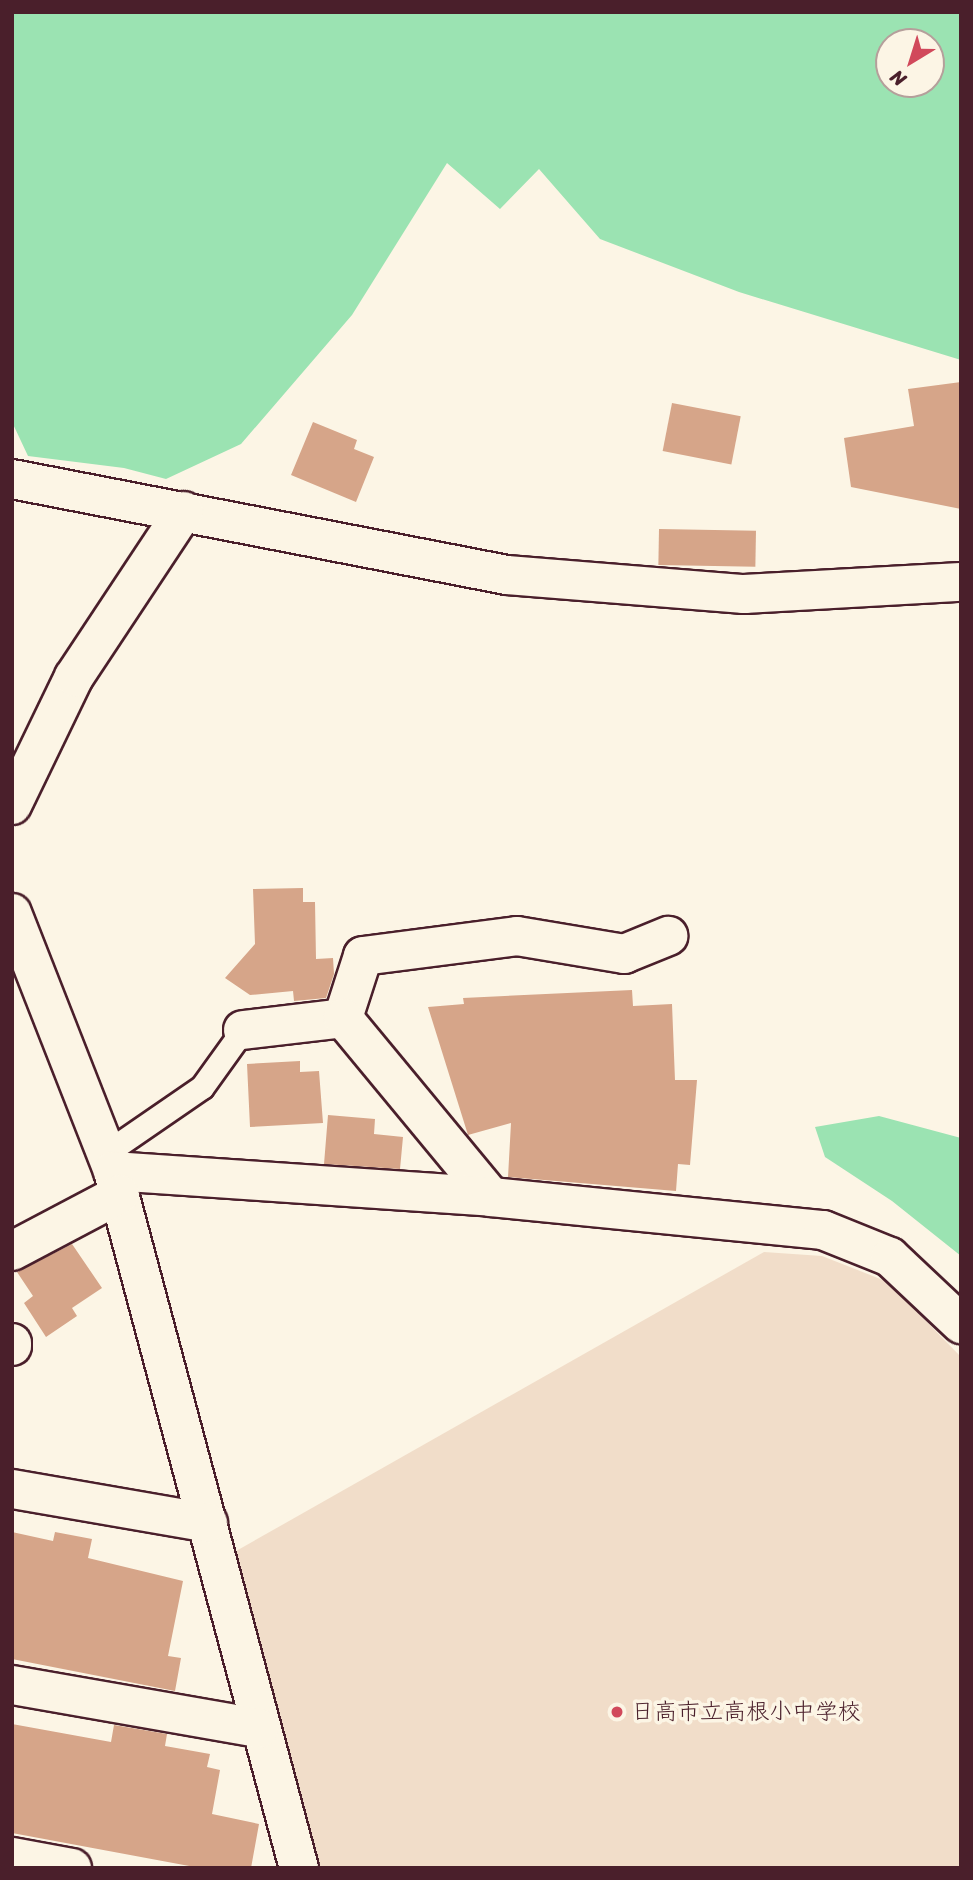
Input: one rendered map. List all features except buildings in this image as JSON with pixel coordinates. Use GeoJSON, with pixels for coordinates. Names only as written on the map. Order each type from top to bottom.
{"type":"FeatureCollection","features":[{"type":"Feature","properties":{"kind":"street"},"geometry":{"type":"LineString","coordinates":[[12,479],[507,575],[744,594],[961,582]]}},
{"type":"Feature","properties":{"kind":"street"},"geometry":{"type":"LineString","coordinates":[[12,805],[74,677],[184,512]]}},
{"type":"Feature","properties":{"kind":"street"},"geometry":{"type":"LineString","coordinates":[[12,913],[113,1173],[208,1523],[259,1728],[299,1868]]}},
{"type":"Feature","properties":{"kind":"street"},"geometry":{"type":"LineString","coordinates":[[343,1018],[363,956],[517,936],[624,954],[668,936]]}},
{"type":"Feature","properties":{"kind":"street"},"geometry":{"type":"LineString","coordinates":[[343,1018],[491,1197]]}},
{"type":"Feature","properties":{"kind":"street"},"geometry":{"type":"LineString","coordinates":[[243,1030],[343,1018]]}},
{"type":"Feature","properties":{"kind":"street"},"geometry":{"type":"LineString","coordinates":[[12,1251],[113,1173],[491,1197],[822,1230],[890,1256],[961,1324]]}},
{"type":"Feature","properties":{"kind":"street"},"geometry":{"type":"LineString","coordinates":[[12,1489],[208,1523]]}},
{"type":"Feature","properties":{"kind":"street"},"geometry":{"type":"LineString","coordinates":[[12,1685],[259,1728]]}},
{"type":"Feature","properties":{"kind":"street"},"geometry":{"type":"LineString","coordinates":[[12,1857],[72,1868]]}},
{"type":"Feature","properties":{"kind":"lane"},"geometry":{"type":"LineString","coordinates":[[113,1173],[202,1087],[243,1030]]}},
{"type":"Feature","properties":{"kind":"shaded area","name":"日高市立高根小中学校"},"geometry":{"type":"Polygon","coordinates":[[[764,1252],[822,1256],[888,1282],[961,1357],[961,1868],[316,1868],[229,1555],[764,1252]]]}},
{"type":"Feature","properties":{"kind":"green space"},"geometry":{"type":"Polygon","coordinates":[[[12,12],[961,12],[961,360],[739,292],[600,239],[539,169],[500,209],[447,163],[352,315],[241,444],[166,479],[124,468],[28,456],[12,422],[12,12]]]}},
{"type":"Feature","properties":{"kind":"green space"},"geometry":{"type":"Polygon","coordinates":[[[879,1116],[961,1138],[961,1256],[892,1201],[825,1157],[815,1127],[879,1116]]]}},
{"type":"Feature","properties":{"kind":"place","name":"日高市立高根小中学校"},"geometry":{"type":"Point","coordinates":[617,1712]}}]}
